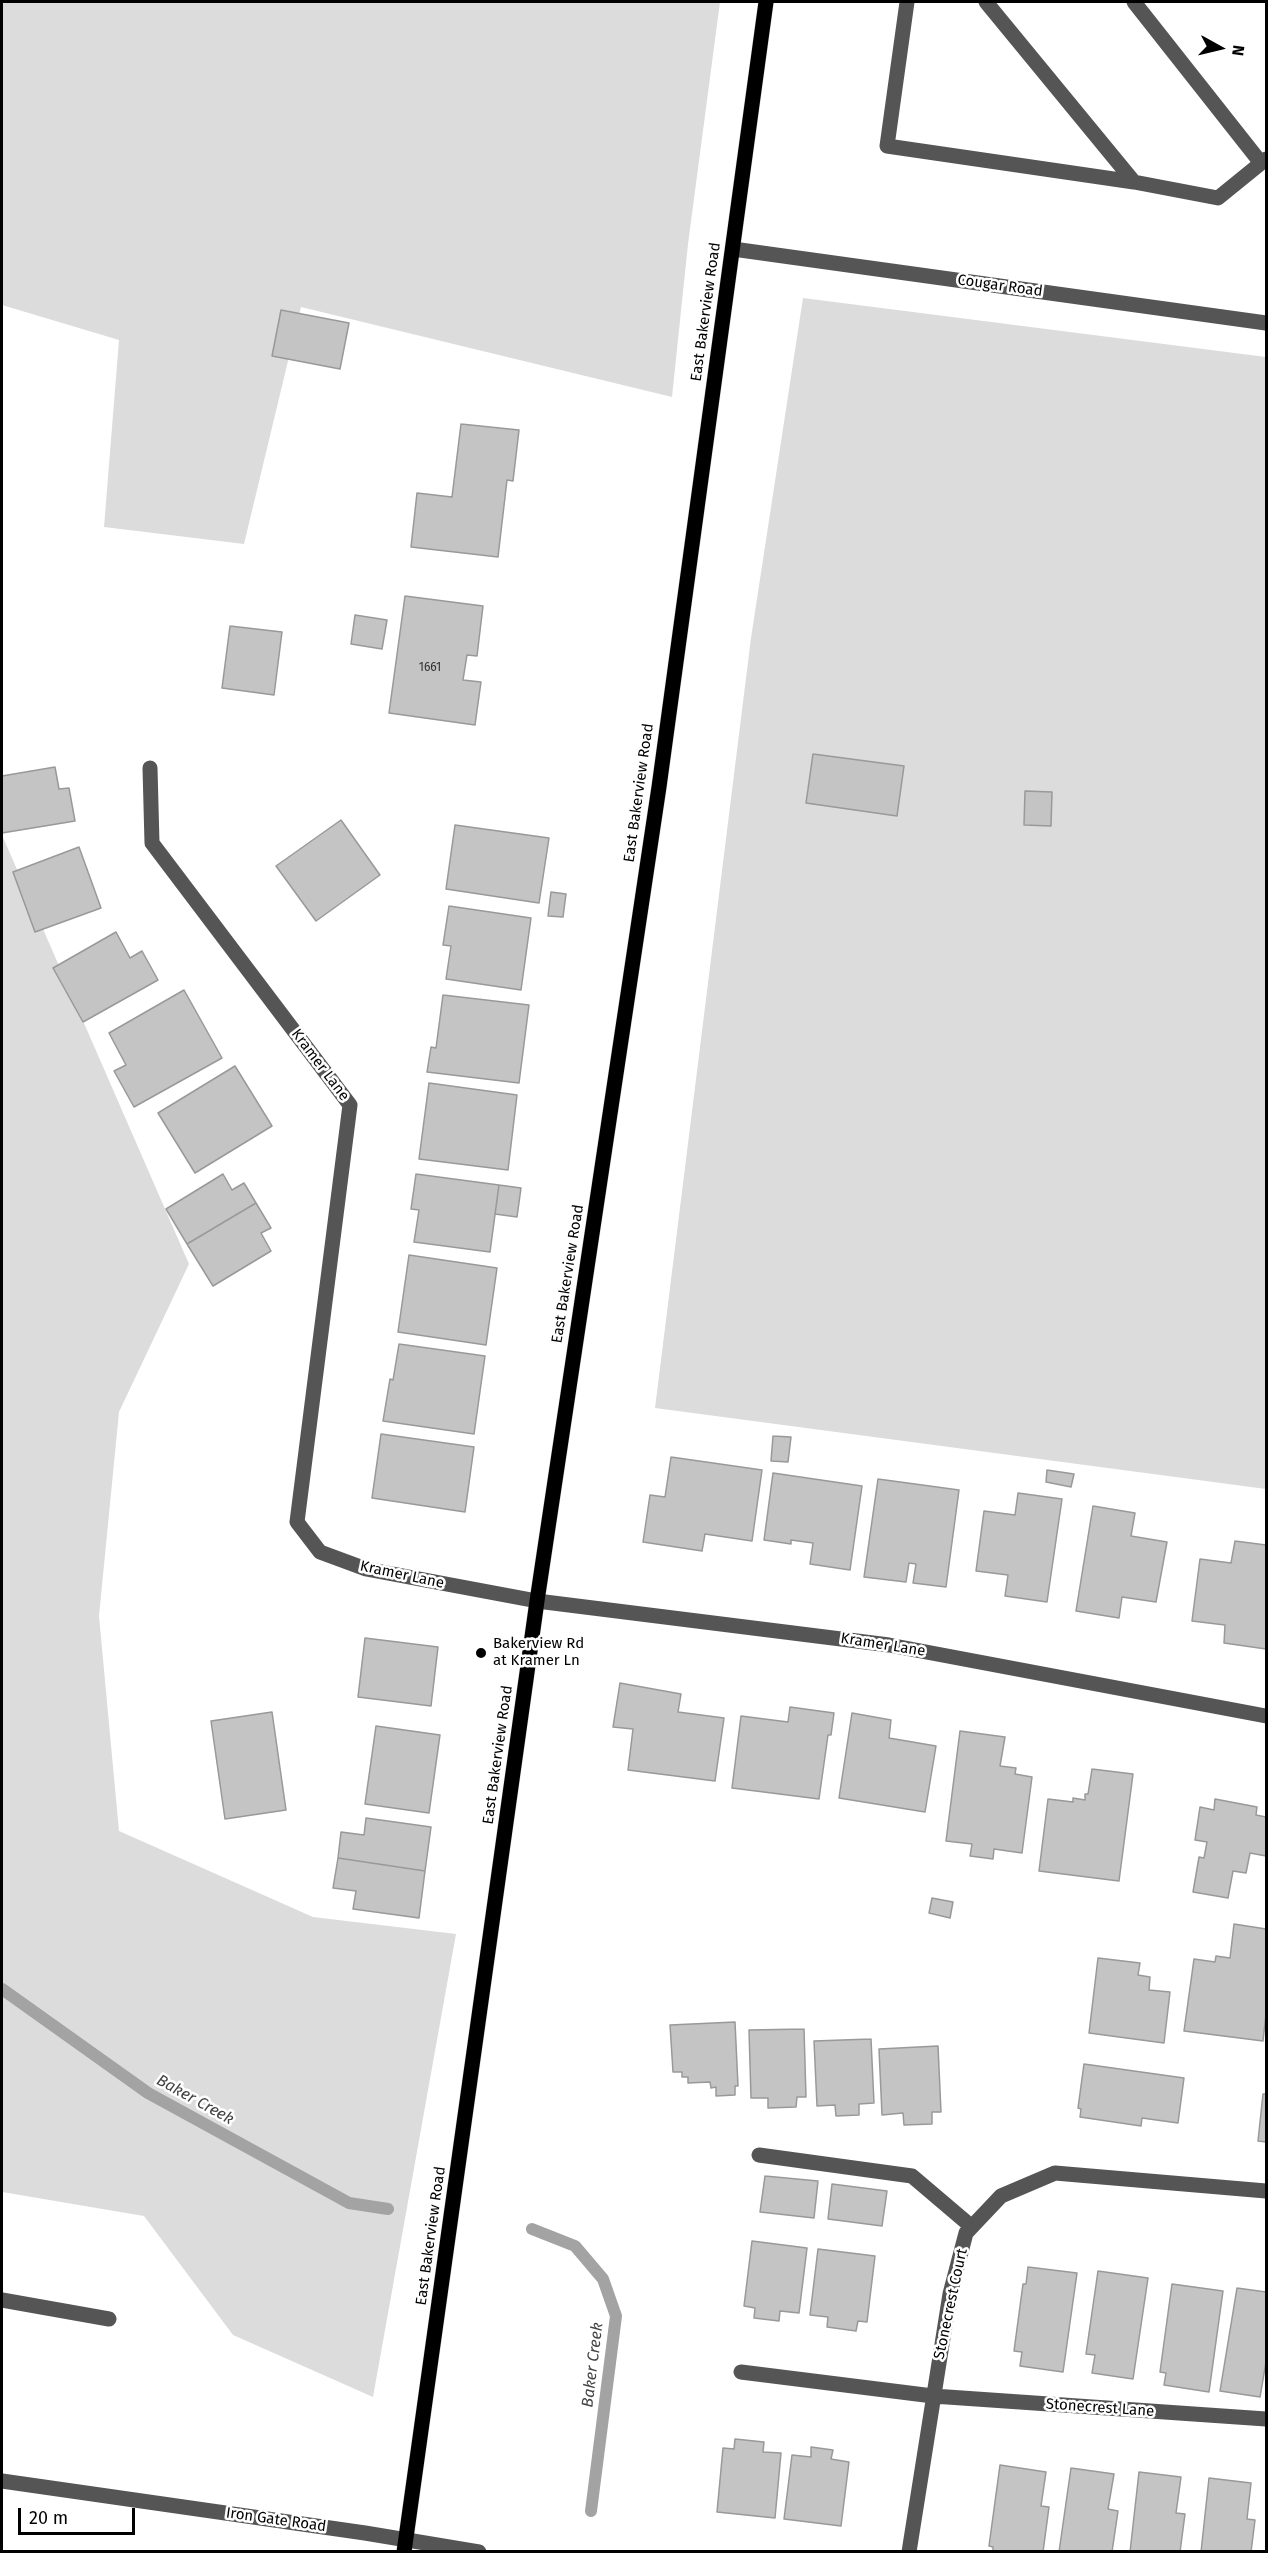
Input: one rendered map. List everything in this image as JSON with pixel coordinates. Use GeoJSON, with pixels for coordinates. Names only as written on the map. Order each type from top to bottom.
{"type":"FeatureCollection","features":[{"type":"Feature","properties":{"kind":"main road","name":"East Bakerview Road"},"geometry":{"type":"LineString","coordinates":[[405,2546],[537,1600],[659,787],[766,2]]}},
{"type":"Feature","properties":{"kind":"street"},"geometry":{"type":"LineString","coordinates":[[908,2],[887,146],[1134,182],[1218,198],[1264,161],[1134,2]]}},
{"type":"Feature","properties":{"kind":"street"},"geometry":{"type":"LineString","coordinates":[[986,2],[1134,182]]}},
{"type":"Feature","properties":{"kind":"street","name":"Cougar Road"},"geometry":{"type":"LineString","coordinates":[[733,249],[1264,321]]}},
{"type":"Feature","properties":{"kind":"street","name":"Kramer Lane"},"geometry":{"type":"LineString","coordinates":[[150,768],[152,843],[350,1105],[297,1522],[320,1552],[366,1569],[537,1600],[890,1645],[1266,1716]]}},
{"type":"Feature","properties":{"kind":"street"},"geometry":{"type":"LineString","coordinates":[[759,2155],[912,2176],[972,2227]]}},
{"type":"Feature","properties":{"kind":"street","name":"Stonecrest Court"},"geometry":{"type":"LineString","coordinates":[[909,2552],[950,2294],[966,2233],[1002,2196],[1055,2173],[1266,2191]]}},
{"type":"Feature","properties":{"kind":"street"},"geometry":{"type":"LineString","coordinates":[[2,2300],[109,2319]]}},
{"type":"Feature","properties":{"kind":"street","name":"Stonecrest Lane"},"geometry":{"type":"LineString","coordinates":[[741,2373],[933,2396],[1266,2419]]}},
{"type":"Feature","properties":{"kind":"street","name":"Iron Gate Road"},"geometry":{"type":"LineString","coordinates":[[2,2481],[405,2546],[479,2552]]}},
{"type":"Feature","properties":{"kind":"shaded area"},"geometry":{"type":"Polygon","coordinates":[[[2,2],[720,2],[688,244],[672,397],[301,307],[244,544],[104,527],[119,340],[2,305],[2,2]]]}},
{"type":"Feature","properties":{"kind":"shaded area"},"geometry":{"type":"Polygon","coordinates":[[[803,298],[1266,357],[1266,1489],[655,1408],[751,638],[803,298]]]}},
{"type":"Feature","properties":{"kind":"shaded area"},"geometry":{"type":"Polygon","coordinates":[[[2,835],[189,1264],[119,1412],[99,1616],[119,1831],[313,1917],[456,1934],[373,2397],[233,2335],[144,2216],[2,2192],[2,835]]]}},
{"type":"Feature","properties":{"kind":"building"},"geometry":{"type":"Polygon","coordinates":[[[281,310],[349,323],[340,369],[272,356],[281,310]]]}},
{"type":"Feature","properties":{"kind":"building"},"geometry":{"type":"Polygon","coordinates":[[[461,424],[519,430],[513,481],[507,480],[498,557],[411,547],[417,493],[452,497],[461,424]]]}},
{"type":"Feature","properties":{"kind":"building"},"geometry":{"type":"Polygon","coordinates":[[[405,596],[483,606],[477,656],[467,655],[463,680],[481,682],[475,725],[389,713],[405,596]]]}},
{"type":"Feature","properties":{"kind":"building"},"geometry":{"type":"Polygon","coordinates":[[[355,615],[387,620],[382,649],[351,644],[355,615]]]}},
{"type":"Feature","properties":{"kind":"building"},"geometry":{"type":"Polygon","coordinates":[[[230,626],[282,632],[274,695],[222,688],[230,626]]]}},
{"type":"Feature","properties":{"kind":"building"},"geometry":{"type":"Polygon","coordinates":[[[813,754],[904,766],[897,816],[806,803],[813,754]]]}},
{"type":"Feature","properties":{"kind":"building"},"geometry":{"type":"Polygon","coordinates":[[[55,767],[59,789],[69,788],[75,821],[2,833],[2,776],[55,767]]]}},
{"type":"Feature","properties":{"kind":"building"},"geometry":{"type":"Polygon","coordinates":[[[1025,791],[1052,792],[1051,826],[1024,825],[1025,791]]]}},
{"type":"Feature","properties":{"kind":"building"},"geometry":{"type":"Polygon","coordinates":[[[341,820],[380,875],[316,921],[276,866],[341,820]]]}},
{"type":"Feature","properties":{"kind":"building"},"geometry":{"type":"Polygon","coordinates":[[[455,825],[549,838],[539,903],[446,889],[455,825]]]}},
{"type":"Feature","properties":{"kind":"building"},"geometry":{"type":"Polygon","coordinates":[[[79,847],[101,908],[35,932],[13,872],[79,847]]]}},
{"type":"Feature","properties":{"kind":"building"},"geometry":{"type":"Polygon","coordinates":[[[551,892],[566,894],[563,917],[548,916],[551,892]]]}},
{"type":"Feature","properties":{"kind":"building"},"geometry":{"type":"Polygon","coordinates":[[[449,906],[531,918],[521,990],[446,979],[451,946],[443,945],[449,906]]]}},
{"type":"Feature","properties":{"kind":"building"},"geometry":{"type":"Polygon","coordinates":[[[116,932],[130,958],[142,951],[158,980],[83,1022],[53,968],[116,932]]]}},
{"type":"Feature","properties":{"kind":"building"},"geometry":{"type":"Polygon","coordinates":[[[184,990],[222,1058],[134,1107],[114,1071],[126,1065],[109,1033],[184,990]]]}},
{"type":"Feature","properties":{"kind":"building"},"geometry":{"type":"Polygon","coordinates":[[[443,995],[529,1005],[519,1083],[427,1072],[431,1047],[436,1048],[443,995]]]}},
{"type":"Feature","properties":{"kind":"building"},"geometry":{"type":"Polygon","coordinates":[[[235,1066],[272,1126],[195,1173],[158,1113],[235,1066]]]}},
{"type":"Feature","properties":{"kind":"building"},"geometry":{"type":"Polygon","coordinates":[[[429,1083],[517,1095],[508,1170],[419,1159],[429,1083]]]}},
{"type":"Feature","properties":{"kind":"building"},"geometry":{"type":"Polygon","coordinates":[[[223,1174],[232,1190],[244,1183],[256,1203],[187,1244],[166,1209],[223,1174]]]}},
{"type":"Feature","properties":{"kind":"building"},"geometry":{"type":"Polygon","coordinates":[[[416,1174],[499,1185],[490,1252],[414,1242],[419,1210],[411,1209],[416,1174]]]}},
{"type":"Feature","properties":{"kind":"building"},"geometry":{"type":"Polygon","coordinates":[[[499,1185],[521,1188],[517,1217],[495,1214],[499,1185]]]}},
{"type":"Feature","properties":{"kind":"building"},"geometry":{"type":"Polygon","coordinates":[[[256,1203],[271,1228],[261,1233],[271,1251],[213,1286],[187,1244],[256,1203]]]}},
{"type":"Feature","properties":{"kind":"building"},"geometry":{"type":"Polygon","coordinates":[[[409,1255],[497,1268],[486,1345],[398,1332],[409,1255]]]}},
{"type":"Feature","properties":{"kind":"building"},"geometry":{"type":"Polygon","coordinates":[[[399,1344],[485,1356],[474,1434],[383,1421],[399,1344]]]}},
{"type":"Feature","properties":{"kind":"building"},"geometry":{"type":"Polygon","coordinates":[[[381,1434],[474,1447],[465,1512],[372,1498],[381,1434]]]}},
{"type":"Feature","properties":{"kind":"building"},"geometry":{"type":"Polygon","coordinates":[[[773,1436],[791,1437],[788,1462],[771,1461],[773,1436]]]}},
{"type":"Feature","properties":{"kind":"building"},"geometry":{"type":"Polygon","coordinates":[[[671,1457],[762,1470],[752,1541],[705,1534],[702,1551],[643,1542],[650,1495],[665,1497],[671,1457]]]}},
{"type":"Feature","properties":{"kind":"building"},"geometry":{"type":"Polygon","coordinates":[[[1047,1470],[1074,1474],[1071,1487],[1046,1482],[1047,1470]]]}},
{"type":"Feature","properties":{"kind":"building"},"geometry":{"type":"Polygon","coordinates":[[[773,1473],[862,1486],[850,1570],[810,1564],[813,1543],[791,1540],[791,1544],[764,1540],[773,1473]]]}},
{"type":"Feature","properties":{"kind":"building"},"geometry":{"type":"Polygon","coordinates":[[[878,1479],[959,1490],[946,1587],[913,1583],[916,1564],[909,1563],[906,1582],[864,1577],[878,1479]]]}},
{"type":"Feature","properties":{"kind":"building"},"geometry":{"type":"Polygon","coordinates":[[[1018,1493],[1062,1499],[1047,1602],[1005,1596],[1008,1575],[976,1571],[984,1511],[1015,1515],[1018,1493]]]}},
{"type":"Feature","properties":{"kind":"building"},"geometry":{"type":"Polygon","coordinates":[[[1093,1506],[1135,1513],[1131,1536],[1167,1542],[1156,1602],[1122,1597],[1119,1618],[1076,1611],[1093,1506]]]}},
{"type":"Feature","properties":{"kind":"building"},"geometry":{"type":"Polygon","coordinates":[[[1235,1541],[1266,1545],[1266,1649],[1224,1643],[1225,1625],[1192,1621],[1200,1559],[1231,1563],[1235,1541]]]}},
{"type":"Feature","properties":{"kind":"building"},"geometry":{"type":"Polygon","coordinates":[[[365,1638],[438,1647],[431,1706],[358,1697],[365,1638]]]}},
{"type":"Feature","properties":{"kind":"building"},"geometry":{"type":"Polygon","coordinates":[[[620,1683],[681,1694],[678,1712],[724,1718],[715,1781],[628,1770],[633,1729],[613,1727],[620,1683]]]}},
{"type":"Feature","properties":{"kind":"building"},"geometry":{"type":"Polygon","coordinates":[[[790,1707],[834,1713],[831,1735],[828,1735],[819,1799],[732,1788],[741,1716],[788,1722],[790,1707]]]}},
{"type":"Feature","properties":{"kind":"building"},"geometry":{"type":"Polygon","coordinates":[[[272,1712],[286,1810],[225,1819],[211,1721],[272,1712]]]}},
{"type":"Feature","properties":{"kind":"building"},"geometry":{"type":"Polygon","coordinates":[[[852,1713],[891,1720],[889,1738],[936,1746],[925,1812],[839,1798],[852,1713]]]}},
{"type":"Feature","properties":{"kind":"building"},"geometry":{"type":"Polygon","coordinates":[[[376,1726],[440,1735],[429,1813],[365,1804],[376,1726]]]}},
{"type":"Feature","properties":{"kind":"building"},"geometry":{"type":"Polygon","coordinates":[[[960,1731],[1005,1737],[1000,1766],[1016,1768],[1015,1774],[1032,1777],[1022,1853],[994,1849],[993,1859],[970,1856],[972,1844],[946,1841],[960,1731]]]}},
{"type":"Feature","properties":{"kind":"building"},"geometry":{"type":"Polygon","coordinates":[[[1092,1769],[1133,1774],[1119,1881],[1039,1871],[1048,1799],[1073,1802],[1073,1798],[1085,1800],[1092,1769]]]}},
{"type":"Feature","properties":{"kind":"building"},"geometry":{"type":"Polygon","coordinates":[[[1215,1799],[1257,1807],[1256,1815],[1266,1817],[1266,1856],[1250,1853],[1246,1873],[1233,1871],[1228,1898],[1193,1892],[1199,1857],[1204,1858],[1207,1842],[1195,1840],[1200,1807],[1214,1810],[1215,1799]]]}},
{"type":"Feature","properties":{"kind":"building"},"geometry":{"type":"Polygon","coordinates":[[[366,1818],[431,1827],[425,1871],[338,1858],[341,1832],[364,1835],[366,1818]]]}},
{"type":"Feature","properties":{"kind":"building"},"geometry":{"type":"Polygon","coordinates":[[[338,1858],[425,1871],[419,1918],[353,1909],[356,1891],[333,1888],[338,1858]]]}},
{"type":"Feature","properties":{"kind":"building"},"geometry":{"type":"Polygon","coordinates":[[[932,1898],[953,1902],[950,1918],[929,1913],[932,1898]]]}},
{"type":"Feature","properties":{"kind":"building"},"geometry":{"type":"Polygon","coordinates":[[[1234,1924],[1266,1929],[1266,2014],[1263,2041],[1184,2031],[1194,1959],[1215,1962],[1216,1956],[1230,1958],[1234,1924]]]}},
{"type":"Feature","properties":{"kind":"building"},"geometry":{"type":"Polygon","coordinates":[[[1098,1958],[1140,1963],[1138,1975],[1150,1977],[1149,1990],[1170,1992],[1164,2043],[1089,2033],[1098,1958]]]}},
{"type":"Feature","properties":{"kind":"building"},"geometry":{"type":"Polygon","coordinates":[[[735,2022],[738,2086],[735,2086],[735,2095],[716,2096],[716,2087],[711,2088],[710,2082],[688,2083],[688,2077],[682,2077],[682,2072],[673,2072],[670,2025],[735,2022]]]}},
{"type":"Feature","properties":{"kind":"building"},"geometry":{"type":"Polygon","coordinates":[[[804,2029],[806,2097],[797,2097],[796,2107],[768,2108],[768,2098],[751,2098],[749,2030],[804,2029]]]}},
{"type":"Feature","properties":{"kind":"building"},"geometry":{"type":"Polygon","coordinates":[[[871,2039],[874,2103],[859,2104],[859,2115],[836,2116],[835,2105],[817,2106],[814,2041],[871,2039]]]}},
{"type":"Feature","properties":{"kind":"building"},"geometry":{"type":"Polygon","coordinates":[[[938,2046],[941,2112],[932,2112],[932,2124],[904,2125],[903,2113],[882,2115],[879,2049],[938,2046]]]}},
{"type":"Feature","properties":{"kind":"building"},"geometry":{"type":"Polygon","coordinates":[[[1084,2064],[1184,2078],[1178,2123],[1142,2118],[1141,2126],[1080,2117],[1081,2109],[1078,2108],[1084,2064]]]}},
{"type":"Feature","properties":{"kind":"building"},"geometry":{"type":"Polygon","coordinates":[[[1263,2094],[1266,2094],[1266,2142],[1258,2141],[1263,2094]]]}},
{"type":"Feature","properties":{"kind":"building"},"geometry":{"type":"Polygon","coordinates":[[[765,2176],[818,2181],[814,2218],[760,2212],[765,2176]]]}},
{"type":"Feature","properties":{"kind":"building"},"geometry":{"type":"Polygon","coordinates":[[[832,2184],[887,2191],[882,2226],[828,2219],[832,2184]]]}},
{"type":"Feature","properties":{"kind":"building"},"geometry":{"type":"Polygon","coordinates":[[[752,2241],[807,2248],[799,2313],[780,2311],[779,2321],[754,2318],[755,2308],[744,2306],[752,2241]]]}},
{"type":"Feature","properties":{"kind":"building"},"geometry":{"type":"Polygon","coordinates":[[[818,2249],[875,2256],[867,2322],[858,2321],[856,2331],[827,2327],[828,2317],[810,2315],[818,2249]]]}},
{"type":"Feature","properties":{"kind":"building"},"geometry":{"type":"Polygon","coordinates":[[[1028,2267],[1077,2273],[1063,2372],[1020,2366],[1022,2352],[1014,2351],[1023,2284],[1026,2284],[1028,2267]]]}},
{"type":"Feature","properties":{"kind":"building"},"geometry":{"type":"Polygon","coordinates":[[[1098,2271],[1148,2278],[1133,2379],[1092,2373],[1095,2355],[1086,2354],[1098,2271]]]}},
{"type":"Feature","properties":{"kind":"building"},"geometry":{"type":"Polygon","coordinates":[[[1172,2284],[1223,2291],[1209,2392],[1164,2385],[1166,2373],[1160,2372],[1172,2284]]]}},
{"type":"Feature","properties":{"kind":"building"},"geometry":{"type":"Polygon","coordinates":[[[1237,2288],[1266,2292],[1266,2362],[1260,2397],[1220,2391],[1237,2288]]]}},
{"type":"Feature","properties":{"kind":"building"},"geometry":{"type":"Polygon","coordinates":[[[735,2439],[764,2442],[763,2452],[781,2453],[775,2518],[717,2512],[723,2448],[734,2449],[735,2439]]]}},
{"type":"Feature","properties":{"kind":"building"},"geometry":{"type":"Polygon","coordinates":[[[811,2447],[833,2450],[831,2459],[849,2462],[841,2526],[784,2519],[792,2455],[811,2457],[811,2447]]]}},
{"type":"Feature","properties":{"kind":"building"},"geometry":{"type":"Polygon","coordinates":[[[1000,2465],[1046,2472],[1041,2506],[1049,2507],[1043,2552],[993,2552],[993,2547],[989,2546],[1000,2465]]]}},
{"type":"Feature","properties":{"kind":"building"},"geometry":{"type":"Polygon","coordinates":[[[1071,2468],[1114,2474],[1108,2509],[1118,2511],[1112,2552],[1059,2552],[1071,2468]]]}},
{"type":"Feature","properties":{"kind":"building"},"geometry":{"type":"Polygon","coordinates":[[[1139,2472],[1181,2477],[1176,2513],[1185,2514],[1180,2552],[1130,2552],[1139,2472]]]}},
{"type":"Feature","properties":{"kind":"building"},"geometry":{"type":"Polygon","coordinates":[[[1209,2478],[1251,2483],[1247,2519],[1255,2520],[1251,2552],[1201,2552],[1209,2478]]]}},
{"type":"Feature","properties":{"kind":"waterway","name":"Baker Creek"},"geometry":{"type":"LineString","coordinates":[[2,1989],[148,2093],[349,2203],[388,2209]]}},
{"type":"Feature","properties":{"kind":"waterway","name":"Baker Creek"},"geometry":{"type":"LineString","coordinates":[[532,2229],[575,2246],[603,2279],[616,2316],[591,2511]]}},
{"type":"Feature","properties":{"kind":"place","name":"Bakerview Rd at Kramer Ln"},"geometry":{"type":"Point","coordinates":[481,1653]}}]}
